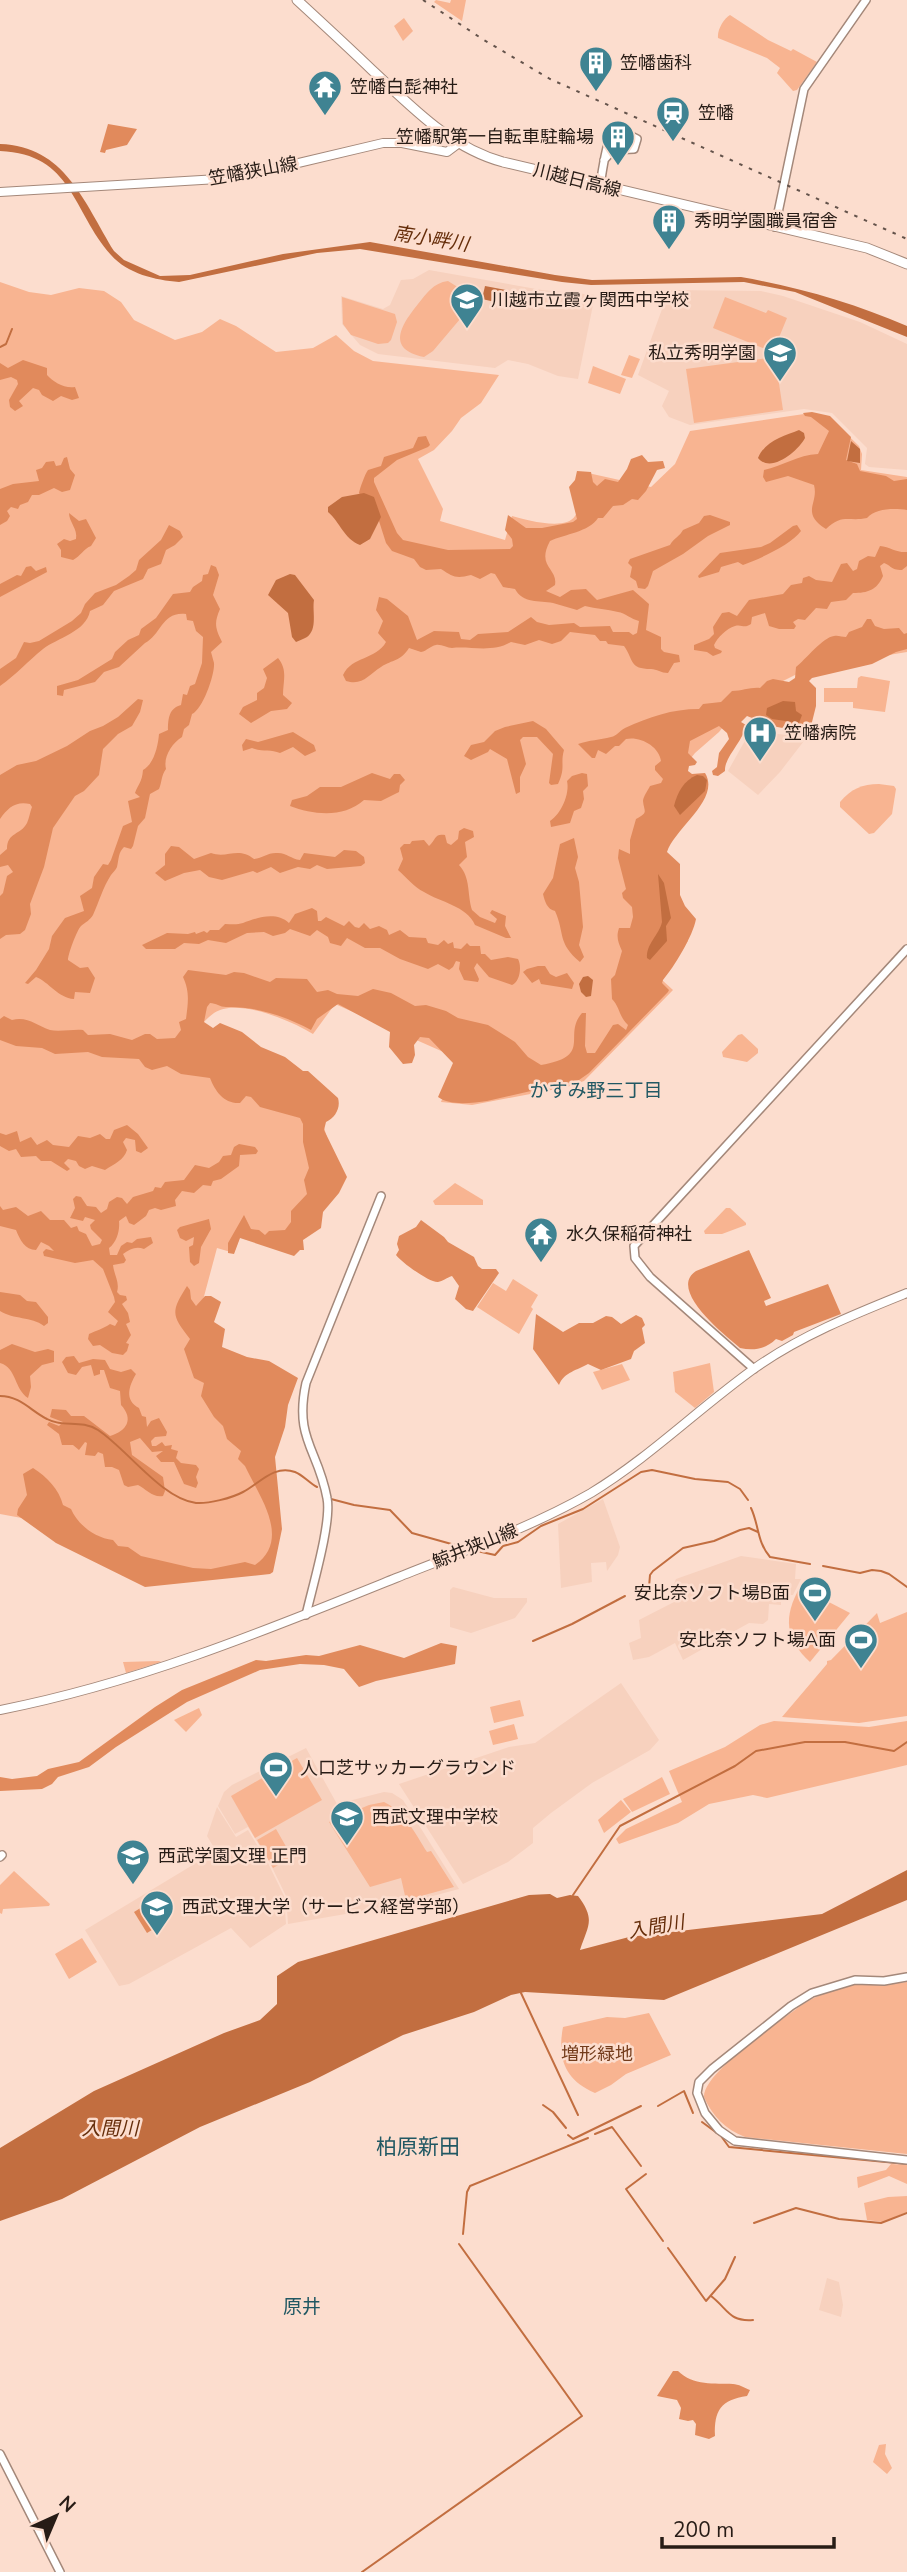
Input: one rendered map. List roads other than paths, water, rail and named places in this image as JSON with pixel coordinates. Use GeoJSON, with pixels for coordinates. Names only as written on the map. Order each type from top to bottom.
{"type":"FeatureCollection","features":[{"type":"Feature","properties":{"kind":"main road","name":"川越日高線"},"geometry":{"type":"LineString","coordinates":[[297,0],[413,108],[459,143],[498,161],[867,248],[907,264]]}},
{"type":"Feature","properties":{"kind":"main road","name":"笠幡狭山線"},"geometry":{"type":"LineString","coordinates":[[0,192],[235,178],[383,144],[402,143],[447,152],[459,143]]}},
{"type":"Feature","properties":{"kind":"main road","name":"鯨井狭山線"},"geometry":{"type":"LineString","coordinates":[[0,1710],[52,1699],[168,1666],[306,1615],[517,1528],[588,1494],[640,1460],[754,1369],[818,1332],[907,1293]]}},
{"type":"Feature","properties":{"kind":"street"},"geometry":{"type":"LineString","coordinates":[[775,227],[804,89],[866,0]]}},
{"type":"Feature","properties":{"kind":"street"},"geometry":{"type":"LineString","coordinates":[[600,186],[604,160],[613,130],[617,129],[637,139],[635,149],[613,150],[604,160]]}},
{"type":"Feature","properties":{"kind":"street"},"geometry":{"type":"LineString","coordinates":[[754,1369],[650,1277],[635,1258],[634,1246],[907,949]]}},
{"type":"Feature","properties":{"kind":"street"},"geometry":{"type":"LineString","coordinates":[[306,1615],[326,1527],[328,1500],[305,1438],[301,1417],[303,1399],[306,1383],[382,1196]]}},
{"type":"Feature","properties":{"kind":"street"},"geometry":{"type":"LineString","coordinates":[[907,1977],[884,1981],[855,1980],[812,1993],[791,2006],[712,2069],[699,2082],[697,2093],[705,2113],[719,2130],[735,2141],[907,2160]]}},
{"type":"Feature","properties":{"kind":"street"},"geometry":{"type":"LineString","coordinates":[[0,2454],[60,2572]]}},
{"type":"Feature","properties":{"kind":"water"},"geometry":{"type":"Polygon","coordinates":[[[0,144],[22,147],[57,166],[82,196],[114,251],[124,260],[160,276],[190,275],[283,254],[370,242],[592,280],[741,277],[805,291],[867,310],[907,326],[907,337],[795,292],[744,282],[591,285],[360,249],[317,253],[179,282],[161,280],[125,267],[111,255],[68,188],[43,162],[0,151],[0,144]]]}},
{"type":"Feature","properties":{"kind":"water"},"geometry":{"type":"Polygon","coordinates":[[[485,286],[506,290],[504,304],[482,299],[485,286]]]}},
{"type":"Feature","properties":{"kind":"water"},"geometry":{"type":"Polygon","coordinates":[[[799,430],[804,433],[805,438],[797,449],[784,459],[770,463],[758,458],[770,443],[799,430]]]}},
{"type":"Feature","properties":{"kind":"water"},"geometry":{"type":"Polygon","coordinates":[[[851,441],[860,449],[860,463],[847,461],[851,441]]]}},
{"type":"Feature","properties":{"kind":"water"},"geometry":{"type":"Polygon","coordinates":[[[364,493],[374,497],[381,517],[370,539],[360,545],[346,535],[328,512],[328,507],[342,497],[364,493]]]}},
{"type":"Feature","properties":{"kind":"water"},"geometry":{"type":"Polygon","coordinates":[[[290,574],[295,575],[314,600],[314,620],[310,634],[296,642],[292,637],[288,613],[268,595],[276,580],[290,574]]]}},
{"type":"Feature","properties":{"kind":"water"},"geometry":{"type":"Polygon","coordinates":[[[783,701],[795,702],[796,711],[802,715],[799,723],[772,719],[766,715],[767,708],[783,701]]]}},
{"type":"Feature","properties":{"kind":"water"},"geometry":{"type":"Polygon","coordinates":[[[697,775],[707,780],[705,791],[680,815],[674,806],[677,796],[682,787],[697,775]]]}},
{"type":"Feature","properties":{"kind":"water"},"geometry":{"type":"Polygon","coordinates":[[[658,874],[664,883],[671,918],[666,926],[667,941],[650,960],[647,958],[648,948],[662,922],[658,874]]]}},
{"type":"Feature","properties":{"kind":"water"},"geometry":{"type":"Polygon","coordinates":[[[588,976],[593,980],[591,996],[586,997],[579,984],[583,977],[588,976]]]}},
{"type":"Feature","properties":{"kind":"water","name":"入間川"},"geometry":{"type":"Polygon","coordinates":[[[907,1870],[907,1900],[664,2000],[525,1992],[511,1995],[474,2012],[403,2035],[310,2082],[200,2127],[62,2199],[0,2221],[0,2148],[94,2091],[224,2033],[260,2020],[277,2004],[277,1976],[298,1962],[529,1895],[550,1894],[557,1898],[578,1896],[589,1917],[580,1950],[629,1937],[822,1914],[907,1870]]]}},
{"type":"Feature","properties":{"kind":"waterway"},"geometry":{"type":"LineString","coordinates":[[0,347],[6,344],[12,329]]}},
{"type":"Feature","properties":{"kind":"waterway"},"geometry":{"type":"LineString","coordinates":[[0,1396],[19,1401],[53,1422],[85,1425],[98,1430],[170,1493],[196,1503],[213,1502],[243,1492],[267,1476],[287,1470],[301,1475],[317,1487]]}},
{"type":"Feature","properties":{"kind":"waterway"},"geometry":{"type":"LineString","coordinates":[[477,1551],[495,1555],[503,1546],[518,1542],[541,1526],[583,1509],[641,1472],[652,1470],[695,1479],[728,1482],[740,1489],[748,1500]]}},
{"type":"Feature","properties":{"kind":"waterway"},"geometry":{"type":"LineString","coordinates":[[331,1499],[390,1510],[412,1533],[455,1545]]}},
{"type":"Feature","properties":{"kind":"waterway"},"geometry":{"type":"LineString","coordinates":[[751,1508],[763,1545],[770,1557],[810,1564]]}},
{"type":"Feature","properties":{"kind":"waterway"},"geometry":{"type":"LineString","coordinates":[[636,1592],[649,1587],[653,1571],[683,1548],[714,1541],[749,1528],[758,1532]]}},
{"type":"Feature","properties":{"kind":"waterway"},"geometry":{"type":"LineString","coordinates":[[823,1566],[860,1573],[881,1571],[907,1587]]}},
{"type":"Feature","properties":{"kind":"waterway"},"geometry":{"type":"LineString","coordinates":[[533,1641],[625,1596]]}},
{"type":"Feature","properties":{"kind":"waterway"},"geometry":{"type":"LineString","coordinates":[[573,1895],[620,1826],[735,1766],[756,1751],[805,1742],[845,1742],[894,1751],[907,1742]]}},
{"type":"Feature","properties":{"kind":"waterway"},"geometry":{"type":"LineString","coordinates":[[521,1993],[578,2115]]}},
{"type":"Feature","properties":{"kind":"waterway"},"geometry":{"type":"LineString","coordinates":[[658,2106],[684,2091],[693,2113]]}},
{"type":"Feature","properties":{"kind":"waterway"},"geometry":{"type":"LineString","coordinates":[[543,2105],[553,2112],[566,2128]]}},
{"type":"Feature","properties":{"kind":"waterway"},"geometry":{"type":"LineString","coordinates":[[568,2135],[573,2139],[641,2106]]}},
{"type":"Feature","properties":{"kind":"waterway"},"geometry":{"type":"LineString","coordinates":[[702,2122],[721,2136],[729,2147],[907,2164]]}},
{"type":"Feature","properties":{"kind":"waterway"},"geometry":{"type":"LineString","coordinates":[[595,2134],[612,2127],[641,2166]]}},
{"type":"Feature","properties":{"kind":"waterway"},"geometry":{"type":"LineString","coordinates":[[463,2234],[467,2192],[470,2186],[588,2138]]}},
{"type":"Feature","properties":{"kind":"waterway"},"geometry":{"type":"LineString","coordinates":[[646,2174],[626,2189],[663,2241]]}},
{"type":"Feature","properties":{"kind":"waterway"},"geometry":{"type":"LineString","coordinates":[[754,2223],[796,2208],[839,2219],[881,2223],[907,2213]]}},
{"type":"Feature","properties":{"kind":"waterway"},"geometry":{"type":"LineString","coordinates":[[362,2572],[582,2416],[459,2244]]}},
{"type":"Feature","properties":{"kind":"waterway"},"geometry":{"type":"LineString","coordinates":[[668,2248],[706,2301],[725,2279],[735,2257]]}},
{"type":"Feature","properties":{"kind":"waterway"},"geometry":{"type":"LineString","coordinates":[[711,2296],[734,2317],[753,2320]]}},
{"type":"Feature","properties":{"kind":"railway"},"geometry":{"type":"LineString","coordinates":[[423,0],[550,79],[907,239]]}},
{"type":"Feature","properties":{"kind":"place","name":"笠幡歯科"},"geometry":{"type":"Point","coordinates":[596,93]}},
{"type":"Feature","properties":{"kind":"place","name":"笠幡白髭神社"},"geometry":{"type":"Point","coordinates":[325,117]}},
{"type":"Feature","properties":{"kind":"place","name":"笠幡"},"geometry":{"type":"Point","coordinates":[673,143]}},
{"type":"Feature","properties":{"kind":"place","name":"笠幡駅第一自転車駐輪場"},"geometry":{"type":"Point","coordinates":[618,167]}},
{"type":"Feature","properties":{"kind":"place","name":"秀明学園職員宿舎"},"geometry":{"type":"Point","coordinates":[669,251]}},
{"type":"Feature","properties":{"kind":"place","name":"川越市立霞ヶ関西中学校"},"geometry":{"type":"Point","coordinates":[467,330]}},
{"type":"Feature","properties":{"kind":"place","name":"私立秀明学園"},"geometry":{"type":"Point","coordinates":[780,383]}},
{"type":"Feature","properties":{"kind":"place","name":"笠幡病院"},"geometry":{"type":"Point","coordinates":[760,763]}},
{"type":"Feature","properties":{"kind":"place","name":"水久保稲荷神社"},"geometry":{"type":"Point","coordinates":[541,1264]}},
{"type":"Feature","properties":{"kind":"place","name":"安比奈ソフト場B面"},"geometry":{"type":"Point","coordinates":[815,1623]}},
{"type":"Feature","properties":{"kind":"place","name":"安比奈ソフト場A面"},"geometry":{"type":"Point","coordinates":[861,1670]}},
{"type":"Feature","properties":{"kind":"place","name":"人口芝サッカーグラウンド"},"geometry":{"type":"Point","coordinates":[276,1798]}},
{"type":"Feature","properties":{"kind":"place","name":"西武文理中学校"},"geometry":{"type":"Point","coordinates":[347,1847]}},
{"type":"Feature","properties":{"kind":"place","name":"西武学園文理 正門"},"geometry":{"type":"Point","coordinates":[133,1886]}},
{"type":"Feature","properties":{"kind":"place","name":"西武文理大学（サービス経営学部）"},"geometry":{"type":"Point","coordinates":[157,1937]}},
{"type":"Feature","properties":{"kind":"district","name":"かすみ野三丁目"},"geometry":{"type":"Point","coordinates":[596,1090]}},
{"type":"Feature","properties":{"kind":"district","name":"柏原新田"},"geometry":{"type":"Point","coordinates":[418,2147]}},
{"type":"Feature","properties":{"kind":"district","name":"原井"},"geometry":{"type":"Point","coordinates":[302,2306]}},
{"type":"Feature","properties":{"kind":"water label","name":"南小畔川"},"geometry":{"type":"Point","coordinates":[431,238]}},
{"type":"Feature","properties":{"kind":"park label","name":"増形緑地"},"geometry":{"type":"Point","coordinates":[597,2054]}}]}
